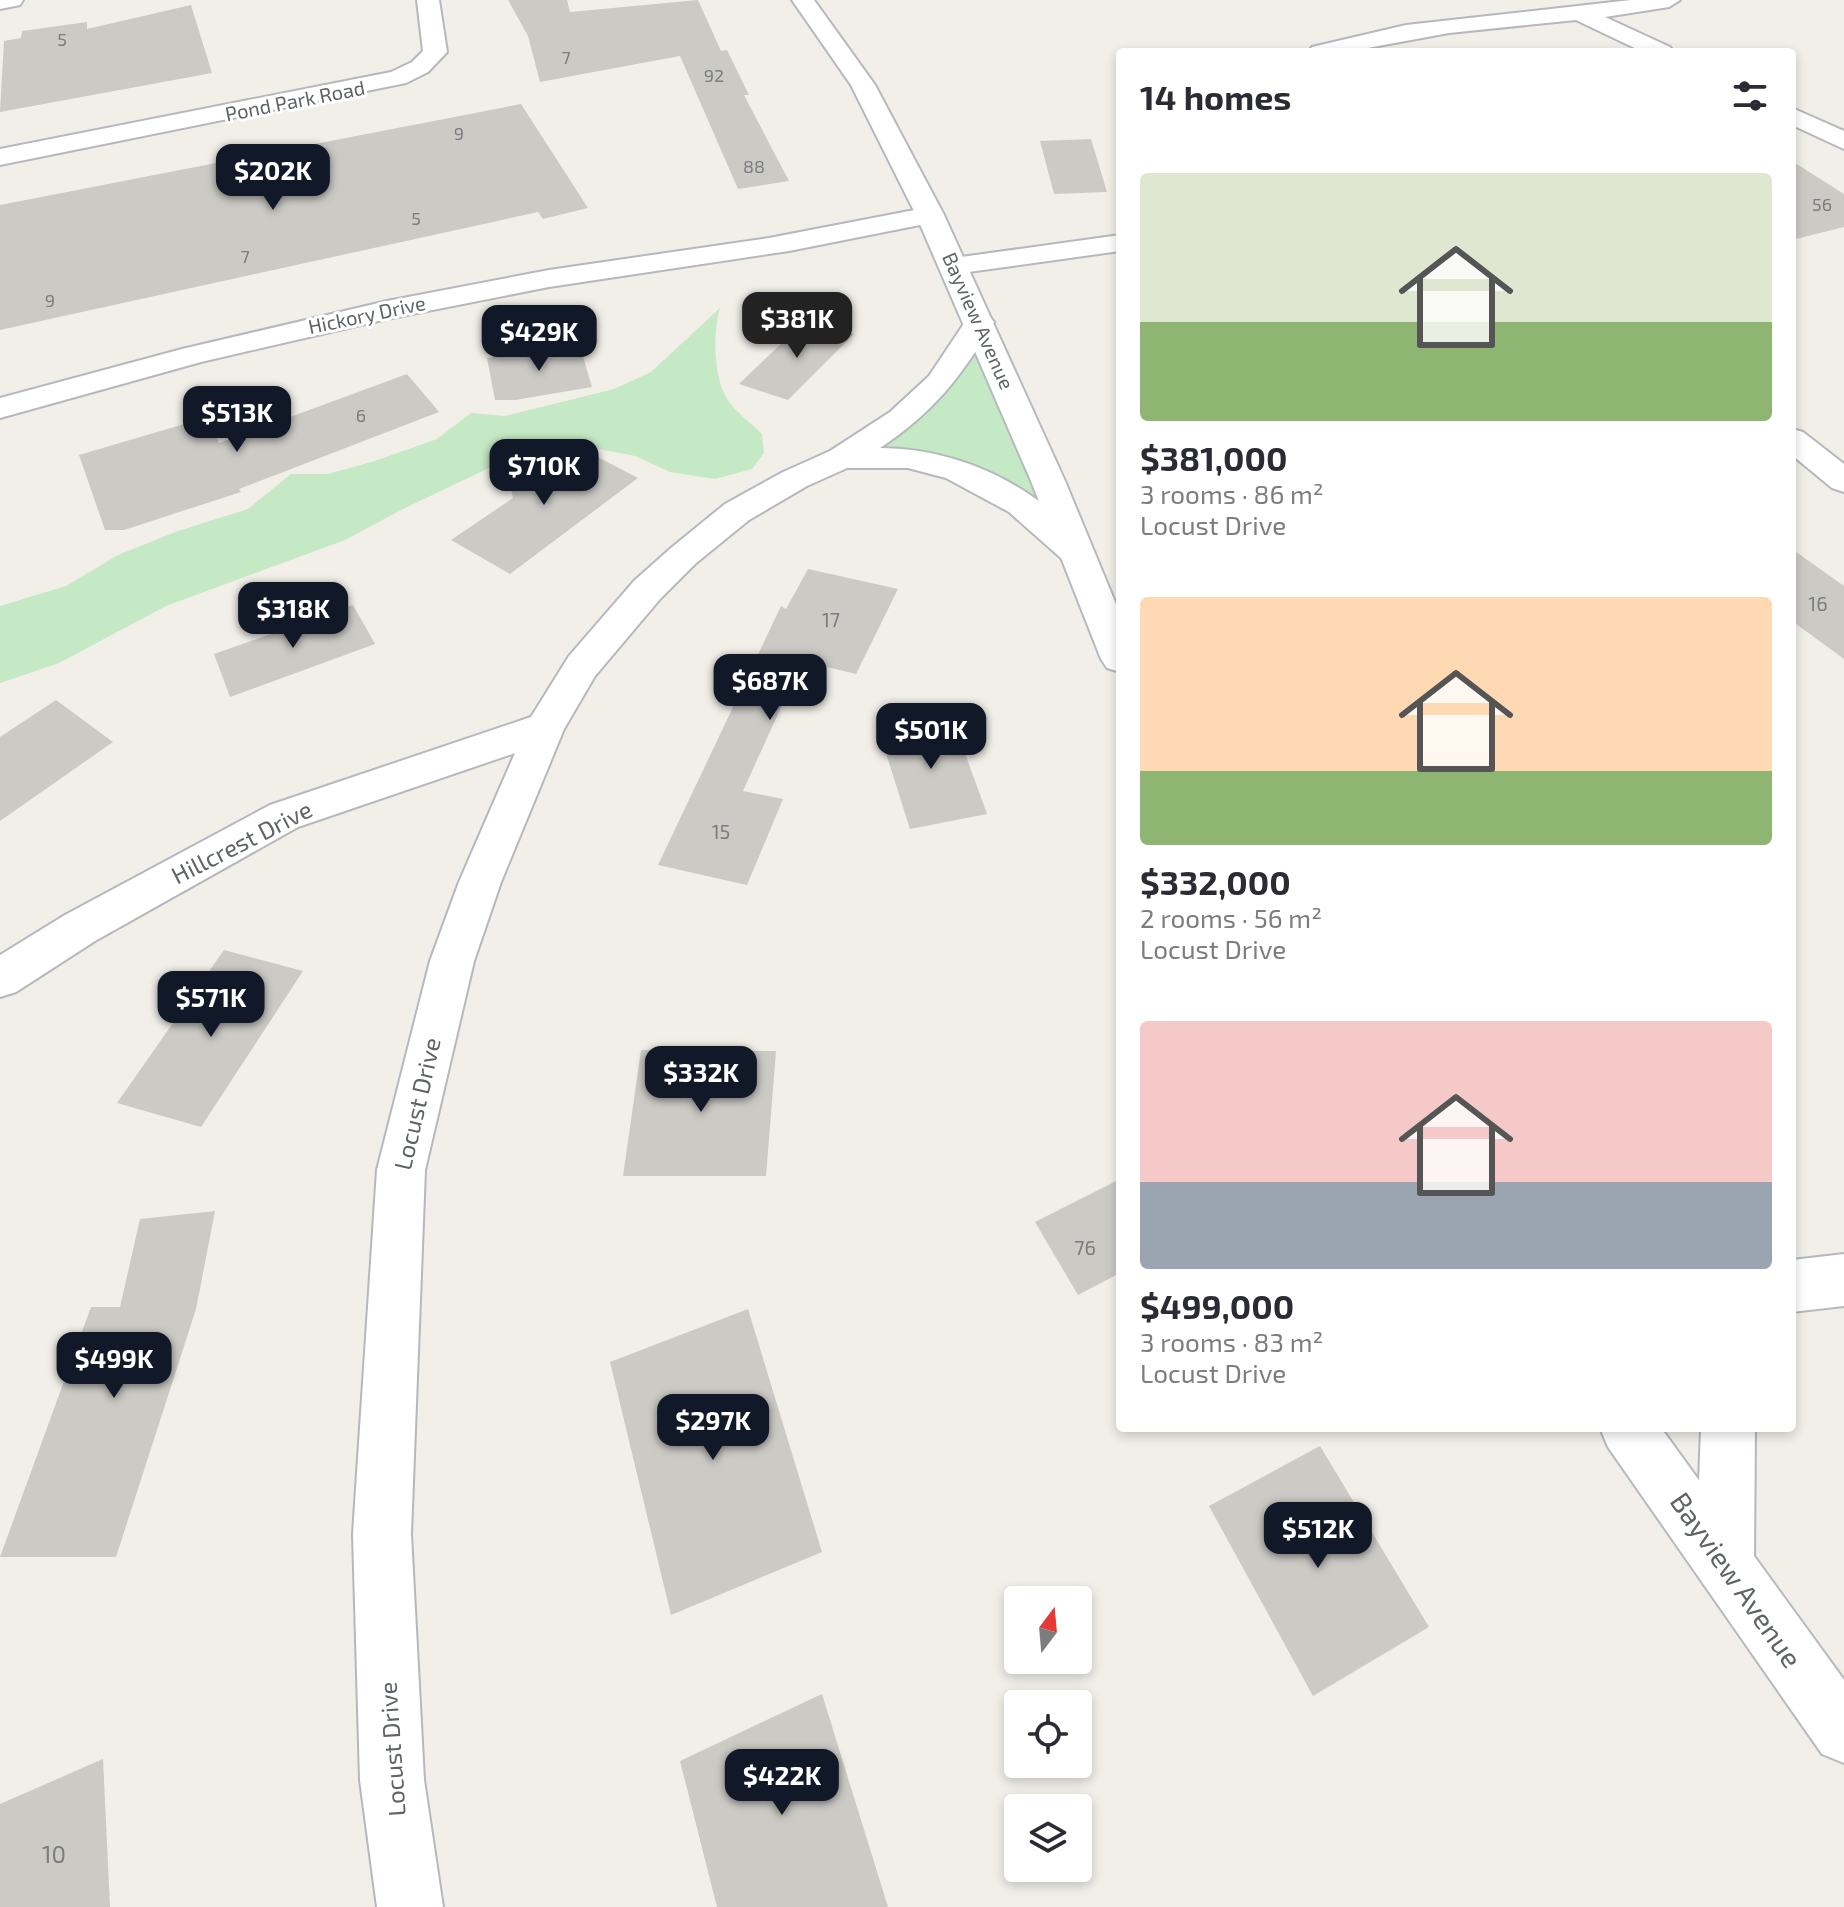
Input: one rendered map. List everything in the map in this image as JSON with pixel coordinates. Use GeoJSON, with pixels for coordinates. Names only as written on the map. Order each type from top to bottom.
{"type":"FeatureCollection","features":[{"type":"Feature","properties":{"kind":"street"},"geometry":{"type":"LineString","coordinates":[[0,2],[12,0]]}},
{"type":"Feature","properties":{"kind":"street","name":"Pond Park Road"},"geometry":{"type":"LineString","coordinates":[[0,157],[398,78],[420,67],[435,52],[428,0]]}},
{"type":"Feature","properties":{"kind":"street"},"geometry":{"type":"LineString","coordinates":[[1335,48],[1387,34],[1580,14],[1669,0]]}},
{"type":"Feature","properties":{"kind":"street","name":"Bayview Avenue"},"geometry":{"type":"LineString","coordinates":[[807,1],[863,85],[930,215],[1048,481],[1073,550],[1116,650]]}},
{"type":"Feature","properties":{"kind":"street"},"geometry":{"type":"LineString","coordinates":[[1580,14],[1653,48]]}},
{"type":"Feature","properties":{"kind":"street"},"geometry":{"type":"LineString","coordinates":[[1796,117],[1844,141]]}},
{"type":"Feature","properties":{"kind":"street","name":"Hickory Drive"},"geometry":{"type":"LineString","coordinates":[[0,408],[89,382],[303,328],[518,283],[644,262],[769,246],[930,215]]}},
{"type":"Feature","properties":{"kind":"street"},"geometry":{"type":"LineString","coordinates":[[954,266],[1116,242]]}},
{"type":"Feature","properties":{"kind":"street","name":"Locust Drive"},"geometry":{"type":"LineString","coordinates":[[410,1907],[392,1780],[382,1534],[401,1170],[452,961],[480,882],[545,727],[582,666],[647,590],[737,512],[795,479],[842,458],[897,422],[932,392],[949,371],[979,322]]}},
{"type":"Feature","properties":{"kind":"street"},"geometry":{"type":"LineString","coordinates":[[1796,442],[1844,481]]}},
{"type":"Feature","properties":{"kind":"street","name":"Locust Drive"},"geometry":{"type":"LineString","coordinates":[[842,458],[908,458],[957,470],[1021,504],[1073,550]]}},
{"type":"Feature","properties":{"kind":"street","name":"Hillcrest Drive"},"geometry":{"type":"LineString","coordinates":[[0,978],[80,928],[284,816],[545,727]]}},
{"type":"Feature","properties":{"kind":"street"},"geometry":{"type":"LineString","coordinates":[[1796,1286],[1844,1280]]}},
{"type":"Feature","properties":{"kind":"street","name":"Bayview Avenue"},"geometry":{"type":"LineString","coordinates":[[1630,1432],[1844,1732]]}},
{"type":"Feature","properties":{"kind":"street"},"geometry":{"type":"LineString","coordinates":[[1725,1564],[1728,1432]]}},
{"type":"Feature","properties":{"kind":"green space"},"geometry":{"type":"Polygon","coordinates":[[[720,308],[716,353],[722,388],[733,407],[762,434],[764,453],[752,469],[715,479],[670,472],[635,456],[599,449],[553,449],[512,457],[345,540],[166,606],[59,663],[0,683],[0,606],[66,586],[118,555],[178,531],[248,509],[291,474],[328,474],[375,461],[437,439],[471,413],[505,416],[614,389],[651,372],[720,308]]]}},
{"type":"Feature","properties":{"kind":"green space"},"geometry":{"type":"Polygon","coordinates":[[[978,332],[1059,527],[1016,496],[860,453],[978,332]]]}},
{"type":"Feature","properties":{"kind":"building"},"geometry":{"type":"Polygon","coordinates":[[[508,0],[567,0],[570,12],[698,0],[721,51],[727,50],[749,95],[744,95],[789,181],[738,189],[680,56],[540,82],[528,36],[508,0]]]}},
{"type":"Feature","properties":{"kind":"building"},"geometry":{"type":"Polygon","coordinates":[[[191,5],[212,73],[0,112],[4,41],[21,38],[22,31],[87,22],[87,29],[191,5]]]}},
{"type":"Feature","properties":{"kind":"building"},"geometry":{"type":"Polygon","coordinates":[[[521,104],[588,208],[543,219],[538,212],[0,330],[0,205],[521,104]]]}},
{"type":"Feature","properties":{"kind":"building"},"geometry":{"type":"Polygon","coordinates":[[[1091,139],[1107,192],[1054,194],[1040,141],[1091,139]]]}},
{"type":"Feature","properties":{"kind":"building"},"geometry":{"type":"Polygon","coordinates":[[[1796,164],[1844,194],[1844,227],[1796,239],[1796,164]]]}},
{"type":"Feature","properties":{"kind":"building"},"geometry":{"type":"Polygon","coordinates":[[[807,319],[854,334],[788,400],[739,384],[807,319]]]}},
{"type":"Feature","properties":{"kind":"building"},"geometry":{"type":"Polygon","coordinates":[[[579,343],[592,387],[515,400],[495,400],[487,358],[579,343]]]}},
{"type":"Feature","properties":{"kind":"building"},"geometry":{"type":"Polygon","coordinates":[[[407,374],[439,412],[239,489],[241,492],[124,530],[105,530],[79,455],[208,417],[219,443],[407,374]]]}},
{"type":"Feature","properties":{"kind":"building"},"geometry":{"type":"Polygon","coordinates":[[[569,442],[638,478],[510,574],[451,540],[513,498],[510,484],[569,442]]]}},
{"type":"Feature","properties":{"kind":"building"},"geometry":{"type":"Polygon","coordinates":[[[1796,552],[1844,586],[1844,659],[1796,624],[1796,552]]]}},
{"type":"Feature","properties":{"kind":"building"},"geometry":{"type":"Polygon","coordinates":[[[808,569],[898,589],[856,674],[802,661],[743,791],[783,799],[747,885],[658,865],[781,606],[786,609],[808,569]]]}},
{"type":"Feature","properties":{"kind":"building"},"geometry":{"type":"Polygon","coordinates":[[[353,605],[375,644],[230,697],[214,654],[353,605]]]}},
{"type":"Feature","properties":{"kind":"building"},"geometry":{"type":"Polygon","coordinates":[[[56,700],[113,742],[0,821],[0,737],[56,700]]]}},
{"type":"Feature","properties":{"kind":"building"},"geometry":{"type":"Polygon","coordinates":[[[950,712],[987,814],[910,829],[877,725],[950,712]]]}},
{"type":"Feature","properties":{"kind":"building"},"geometry":{"type":"Polygon","coordinates":[[[224,950],[303,971],[201,1127],[117,1103],[224,950]]]}},
{"type":"Feature","properties":{"kind":"building"},"geometry":{"type":"Polygon","coordinates":[[[641,1050],[776,1051],[766,1176],[623,1176],[641,1050]]]}},
{"type":"Feature","properties":{"kind":"building"},"geometry":{"type":"Polygon","coordinates":[[[1116,1181],[1116,1275],[1078,1295],[1035,1222],[1116,1181]]]}},
{"type":"Feature","properties":{"kind":"building"},"geometry":{"type":"Polygon","coordinates":[[[215,1211],[196,1309],[116,1557],[0,1557],[91,1307],[120,1307],[140,1219],[215,1211]]]}},
{"type":"Feature","properties":{"kind":"building"},"geometry":{"type":"Polygon","coordinates":[[[748,1309],[822,1552],[671,1615],[610,1362],[748,1309]]]}},
{"type":"Feature","properties":{"kind":"building"},"geometry":{"type":"Polygon","coordinates":[[[1320,1446],[1429,1627],[1313,1696],[1209,1506],[1320,1446]]]}},
{"type":"Feature","properties":{"kind":"building"},"geometry":{"type":"Polygon","coordinates":[[[822,1694],[888,1907],[717,1907],[680,1761],[822,1694]]]}},
{"type":"Feature","properties":{"kind":"building"},"geometry":{"type":"Polygon","coordinates":[[[103,1759],[110,1907],[0,1907],[0,1804],[103,1759]]]}}]}
